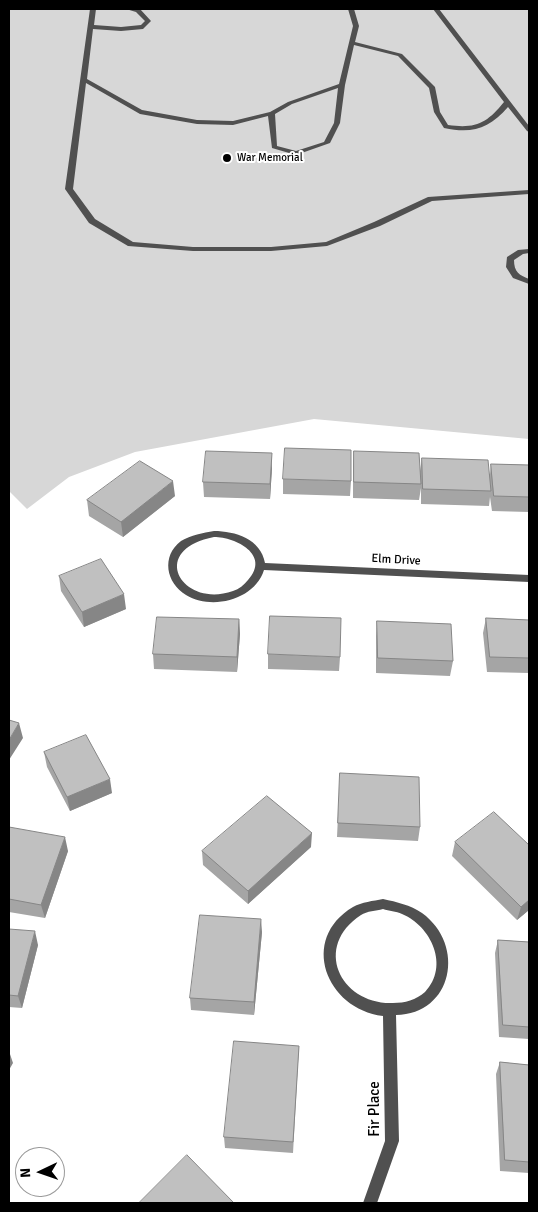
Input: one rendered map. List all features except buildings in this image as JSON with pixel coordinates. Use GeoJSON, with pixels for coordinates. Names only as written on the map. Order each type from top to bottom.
{"type":"FeatureCollection","features":[{"type":"Feature","properties":{"kind":"street"},"geometry":{"type":"LineString","coordinates":[[93,9],[69,189],[92,221],[131,244],[193,249],[271,249],[327,244],[431,199],[529,192]]}},
{"type":"Feature","properties":{"kind":"street"},"geometry":{"type":"LineString","coordinates":[[90,28],[121,29],[143,27],[148,22],[138,10],[129,9]]}},
{"type":"Feature","properties":{"kind":"street"},"geometry":{"type":"LineString","coordinates":[[272,113],[274,147],[296,153],[327,143],[338,123],[342,85],[356,26],[351,9]]}},
{"type":"Feature","properties":{"kind":"street"},"geometry":{"type":"LineString","coordinates":[[436,9],[529,130]]}},
{"type":"Feature","properties":{"kind":"street"},"geometry":{"type":"LineString","coordinates":[[352,43],[400,55],[432,87],[437,112],[446,126],[467,130],[491,121],[508,102]]}},
{"type":"Feature","properties":{"kind":"street"},"geometry":{"type":"LineString","coordinates":[[83,79],[140,112],[197,122],[233,123],[272,113],[290,103],[342,85]]}},
{"type":"Feature","properties":{"kind":"street"},"geometry":{"type":"LineString","coordinates":[[529,251],[514,255],[510,259],[510,268],[516,276],[529,282]]}},
{"type":"Feature","properties":{"kind":"street"},"geometry":{"type":"LineString","coordinates":[[214,534],[232,536],[248,542],[258,553],[261,566],[256,580],[245,590],[227,597],[208,598],[191,593],[178,584],[171,571],[173,557],[182,546],[197,537],[214,534]]}},
{"type":"Feature","properties":{"kind":"street","name":"Elm Drive"},"geometry":{"type":"LineString","coordinates":[[261,566],[529,579]]}},
{"type":"Feature","properties":{"kind":"street"},"geometry":{"type":"LineString","coordinates":[[383,904],[407,910],[428,924],[440,945],[443,968],[434,991],[415,1006],[389,1012],[363,1006],[342,990],[330,968],[329,945],[339,924],[358,910],[383,904]]}},
{"type":"Feature","properties":{"kind":"street","name":"Fir Place"},"geometry":{"type":"LineString","coordinates":[[370,1203],[392,1141],[389,1012]]}},
{"type":"Feature","properties":{"kind":"shaded area"},"geometry":{"type":"Polygon","coordinates":[[[9,9],[527,9],[529,11],[529,439],[314,419],[135,452],[69,477],[27,509],[9,491],[9,9]]]}},
{"type":"Feature","properties":{"kind":"place","name":"War Memorial"},"geometry":{"type":"Point","coordinates":[227,158]}}]}
